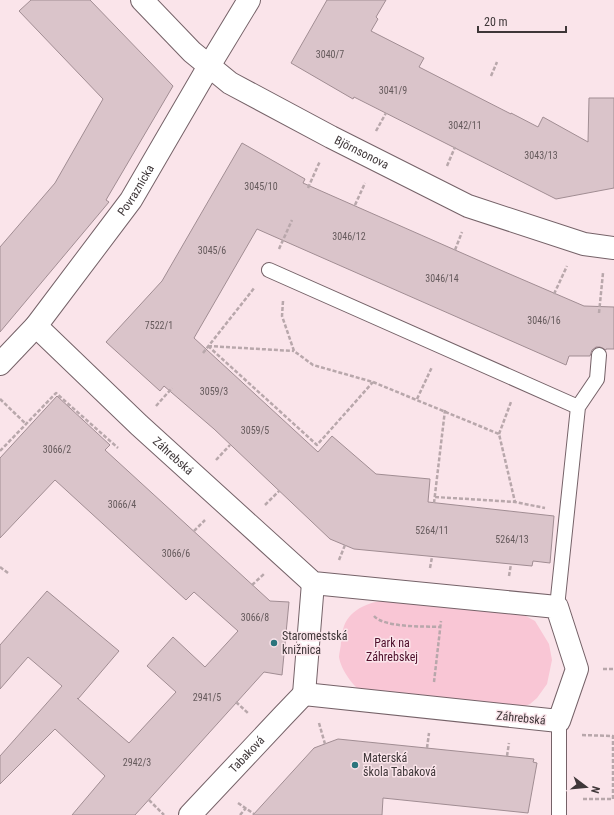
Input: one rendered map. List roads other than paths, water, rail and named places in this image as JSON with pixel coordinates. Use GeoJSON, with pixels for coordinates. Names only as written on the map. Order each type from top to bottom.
{"type":"FeatureCollection","features":[{"type":"Feature","properties":{"kind":"street","name":"Björnsonova"},"geometry":{"type":"LineString","coordinates":[[142,0],[192,52],[230,83],[331,137],[468,206],[584,244],[614,248]]}},
{"type":"Feature","properties":{"kind":"street","name":"Povraznícka"},"geometry":{"type":"LineString","coordinates":[[0,364],[36,326],[131,200],[209,66],[250,0]]}},
{"type":"Feature","properties":{"kind":"street","name":"Záhrebská"},"geometry":{"type":"LineString","coordinates":[[36,326],[139,425],[313,583]]}},
{"type":"Feature","properties":{"kind":"street"},"geometry":{"type":"LineString","coordinates":[[304,694],[313,583],[557,607]]}},
{"type":"Feature","properties":{"kind":"street","name":"Záhrebská"},"geometry":{"type":"LineString","coordinates":[[304,694],[559,728],[577,669],[557,607]]}},
{"type":"Feature","properties":{"kind":"street","name":"Tabaková"},"geometry":{"type":"LineString","coordinates":[[190,815],[304,694]]}},
{"type":"Feature","properties":{"kind":"lane"},"geometry":{"type":"LineString","coordinates":[[269,270],[578,407]]}},
{"type":"Feature","properties":{"kind":"lane"},"geometry":{"type":"LineString","coordinates":[[557,607],[578,407],[597,379],[600,355]]}},
{"type":"Feature","properties":{"kind":"lane"},"geometry":{"type":"LineString","coordinates":[[559,728],[559,815]]}},
{"type":"Feature","properties":{"kind":"place","name":"Staromestská knižnica"},"geometry":{"type":"Point","coordinates":[274,643]}},
{"type":"Feature","properties":{"kind":"place","name":"Materská škola Tabaková"},"geometry":{"type":"Point","coordinates":[355,765]}},
{"type":"Feature","properties":{"kind":"park label","name":"Park na Záhrebskej"},"geometry":{"type":"Point","coordinates":[392,650]}}]}
